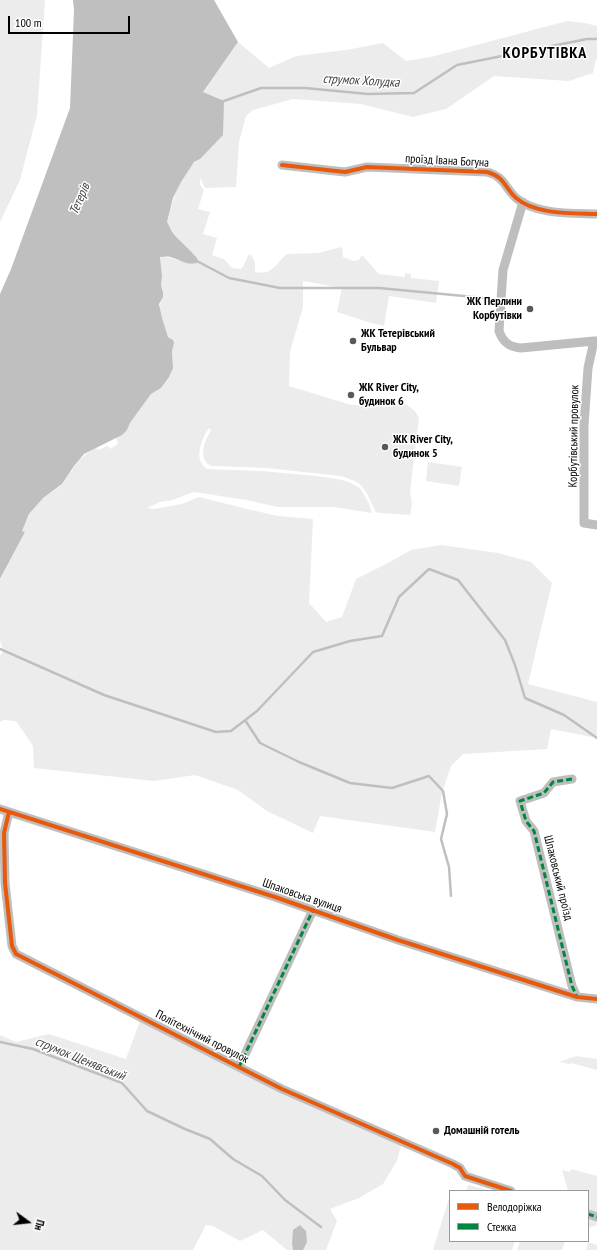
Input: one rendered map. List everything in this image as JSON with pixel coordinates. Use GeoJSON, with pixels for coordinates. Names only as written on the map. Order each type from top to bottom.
{"type":"FeatureCollection","features":[{"type":"Feature","properties":{"kind":"street","name":"проїзд Івана Богуна"},"geometry":{"type":"LineString","coordinates":[[282,165],[345,172],[367,167],[488,172],[501,178],[511,193],[523,202],[546,211],[597,214]]}},
{"type":"Feature","properties":{"kind":"street"},"geometry":{"type":"LineString","coordinates":[[523,202],[503,270],[499,331],[501,338],[514,348],[595,341]]}},
{"type":"Feature","properties":{"kind":"street","name":"Корбутівський провулок"},"geometry":{"type":"LineString","coordinates":[[595,341],[588,368],[584,425],[584,523],[597,525]]}},
{"type":"Feature","properties":{"kind":"street","name":"Шпаковський проїзд"},"geometry":{"type":"LineString","coordinates":[[572,779],[553,782],[544,793],[520,801],[526,821],[534,831],[570,978],[577,997]]}},
{"type":"Feature","properties":{"kind":"street","name":"Шпаковська вулиця"},"geometry":{"type":"LineString","coordinates":[[4,811],[73,832],[313,910],[398,940],[577,997],[597,999]]}},
{"type":"Feature","properties":{"kind":"street","name":"Політехнічний провулок"},"geometry":{"type":"LineString","coordinates":[[4,811],[5,883],[12,946],[16,954],[32,964],[282,1089],[452,1164],[460,1168],[465,1176],[508,1190]]}},
{"type":"Feature","properties":{"kind":"street"},"geometry":{"type":"LineString","coordinates":[[239,1067],[313,910]]}},
{"type":"Feature","properties":{"kind":"shaded area"},"geometry":{"type":"Polygon","coordinates":[[[0,0],[45,0],[37,115],[20,180],[0,222],[0,0]]]}},
{"type":"Feature","properties":{"kind":"shaded area"},"geometry":{"type":"Polygon","coordinates":[[[567,21],[597,26],[597,58],[593,73],[569,81],[494,76],[446,109],[413,117],[361,104],[293,99],[253,110],[246,116],[239,142],[236,187],[205,188],[200,178],[200,185],[204,190],[198,209],[210,212],[203,234],[217,238],[212,255],[224,259],[232,268],[241,269],[249,254],[255,262],[255,272],[261,273],[273,268],[287,254],[318,253],[342,247],[343,257],[353,261],[359,260],[361,256],[363,256],[379,274],[405,277],[405,273],[411,274],[411,278],[439,281],[436,303],[389,296],[384,326],[337,312],[342,288],[303,281],[303,307],[290,352],[289,386],[348,404],[370,407],[380,405],[385,407],[396,403],[407,405],[415,411],[419,418],[410,491],[412,504],[410,515],[376,512],[364,488],[355,481],[340,476],[267,468],[211,466],[204,459],[203,454],[206,439],[211,430],[209,428],[203,438],[199,455],[200,460],[207,469],[261,471],[343,480],[360,488],[369,503],[372,513],[334,507],[277,507],[247,500],[194,492],[172,500],[160,502],[147,508],[154,509],[182,504],[199,497],[278,516],[313,519],[309,603],[326,622],[342,617],[356,579],[411,550],[441,545],[498,553],[531,562],[552,583],[528,684],[597,702],[597,738],[551,729],[547,749],[463,754],[451,766],[442,793],[435,832],[320,816],[313,833],[267,811],[238,790],[195,775],[154,781],[34,768],[33,746],[16,721],[4,720],[0,722],[0,656],[3,651],[0,640],[0,580],[25,532],[22,531],[30,513],[36,505],[63,483],[77,463],[85,455],[96,448],[98,450],[108,446],[110,449],[118,444],[116,438],[127,430],[130,423],[151,394],[161,388],[171,372],[173,363],[171,339],[168,337],[160,310],[163,292],[161,286],[162,276],[160,256],[195,264],[195,255],[182,245],[167,222],[183,177],[188,169],[200,159],[203,92],[238,42],[269,68],[296,56],[346,50],[383,43],[406,61],[431,57],[567,21]]]}},
{"type":"Feature","properties":{"kind":"shaded area"},"geometry":{"type":"Polygon","coordinates":[[[428,462],[462,467],[459,486],[426,481],[428,462]]]}},
{"type":"Feature","properties":{"kind":"shaded area"},"geometry":{"type":"Polygon","coordinates":[[[141,1018],[402,1142],[397,1161],[383,1184],[359,1198],[330,1209],[337,1221],[326,1250],[287,1250],[263,1230],[240,1241],[213,1226],[206,1225],[193,1250],[0,1250],[0,1035],[16,1042],[49,1034],[126,1059],[141,1018]]]}},
{"type":"Feature","properties":{"kind":"shaded area"},"geometry":{"type":"Polygon","coordinates":[[[576,1056],[597,1059],[597,1070],[571,1063],[559,1062],[576,1056]]]}},
{"type":"Feature","properties":{"kind":"shaded area"},"geometry":{"type":"Polygon","coordinates":[[[571,1169],[597,1176],[597,1213],[589,1211],[589,1190],[568,1190],[562,1170],[570,1172],[571,1169]]]}},
{"type":"Feature","properties":{"kind":"shaded area"},"geometry":{"type":"Polygon","coordinates":[[[468,1185],[487,1190],[466,1190],[468,1185]]]}},
{"type":"Feature","properties":{"kind":"shaded area"},"geometry":{"type":"Polygon","coordinates":[[[449,1198],[449,1242],[515,1242],[512,1250],[433,1250],[449,1198]]]}},
{"type":"Feature","properties":{"kind":"shaded area"},"geometry":{"type":"Polygon","coordinates":[[[589,1219],[597,1221],[597,1225],[589,1228],[589,1219]]]}},
{"type":"Feature","properties":{"kind":"shaded area"},"geometry":{"type":"Polygon","coordinates":[[[520,1242],[565,1242],[562,1250],[517,1250],[520,1242]]]}},
{"type":"Feature","properties":{"kind":"shaded area"},"geometry":{"type":"Polygon","coordinates":[[[588,1242],[597,1245],[597,1250],[586,1250],[588,1242]]]}},
{"type":"Feature","properties":{"kind":"water","name":"Тетерів"},"geometry":{"type":"Polygon","coordinates":[[[73,0],[214,0],[238,42],[203,92],[224,101],[223,135],[200,159],[194,162],[181,182],[173,198],[167,222],[175,236],[197,258],[197,263],[190,264],[169,257],[160,257],[163,297],[159,304],[168,337],[173,340],[174,343],[172,351],[173,368],[169,377],[161,388],[151,394],[130,423],[127,430],[122,435],[84,454],[62,484],[43,498],[29,514],[22,531],[25,532],[0,579],[0,294],[11,269],[70,108],[74,10],[73,0]]]}},
{"type":"Feature","properties":{"kind":"water"},"geometry":{"type":"Polygon","coordinates":[[[300,1225],[306,1231],[307,1242],[303,1250],[293,1250],[293,1230],[300,1225]]]}},
{"type":"Feature","properties":{"kind":"waterway","name":"струмок Холудка"},"geometry":{"type":"LineString","coordinates":[[221,102],[261,88],[305,88],[368,94],[414,93],[457,65],[587,39],[597,39]]}},
{"type":"Feature","properties":{"kind":"waterway"},"geometry":{"type":"LineString","coordinates":[[195,260],[229,278],[280,288],[379,288],[485,298]]}},
{"type":"Feature","properties":{"kind":"waterway"},"geometry":{"type":"LineString","coordinates":[[0,649],[104,695],[216,732],[231,731],[257,711],[313,652],[350,641],[382,636],[399,597],[429,569],[458,580],[505,640],[515,665],[525,698],[564,715],[597,738]]}},
{"type":"Feature","properties":{"kind":"waterway"},"geometry":{"type":"LineString","coordinates":[[245,720],[260,743],[299,762],[350,783],[392,788],[429,776],[443,791],[447,814],[441,839],[449,867],[451,896]]}},
{"type":"Feature","properties":{"kind":"waterway","name":"струмок Щенявський"},"geometry":{"type":"LineString","coordinates":[[0,1042],[33,1049],[122,1083],[147,1111],[210,1139],[233,1159],[262,1176],[285,1200],[321,1227]]}},
{"type":"Feature","properties":{"kind":"marked path"},"geometry":{"type":"LineString","coordinates":[[572,779],[553,782],[544,793],[520,801],[526,821],[534,831],[572,986],[577,997]]}},
{"type":"Feature","properties":{"kind":"marked path"},"geometry":{"type":"LineString","coordinates":[[239,1067],[313,910]]}},
{"type":"Feature","properties":{"kind":"marked path"},"geometry":{"type":"LineString","coordinates":[[589,1214],[597,1217]]}},
{"type":"Feature","properties":{"kind":"cycle path"},"geometry":{"type":"LineString","coordinates":[[282,165],[345,172],[367,167],[487,172],[493,174],[501,180],[516,198],[524,204],[534,208],[555,212],[597,214]]}},
{"type":"Feature","properties":{"kind":"cycle path"},"geometry":{"type":"LineString","coordinates":[[0,809],[275,897],[398,940],[577,997],[597,999]]}},
{"type":"Feature","properties":{"kind":"cycle path"},"geometry":{"type":"LineString","coordinates":[[9,812],[4,833],[5,883],[12,946],[16,954],[282,1089],[453,1164],[460,1168],[465,1176],[508,1190]]}},
{"type":"Feature","properties":{"kind":"place","name":"ЖК Перлини Корбутівки"},"geometry":{"type":"Point","coordinates":[530,309]}},
{"type":"Feature","properties":{"kind":"place","name":"ЖК Тетерівський Бульвар"},"geometry":{"type":"Point","coordinates":[353,341]}},
{"type":"Feature","properties":{"kind":"place","name":"ЖК River City, будинок 6"},"geometry":{"type":"Point","coordinates":[351,395]}},
{"type":"Feature","properties":{"kind":"place","name":"ЖК River City, будинок 5"},"geometry":{"type":"Point","coordinates":[385,447]}},
{"type":"Feature","properties":{"kind":"place","name":"Домашній готель"},"geometry":{"type":"Point","coordinates":[436,1131]}},
{"type":"Feature","properties":{"kind":"district","name":"КОРБУТІВКА"},"geometry":{"type":"Point","coordinates":[545,53]}}]}
